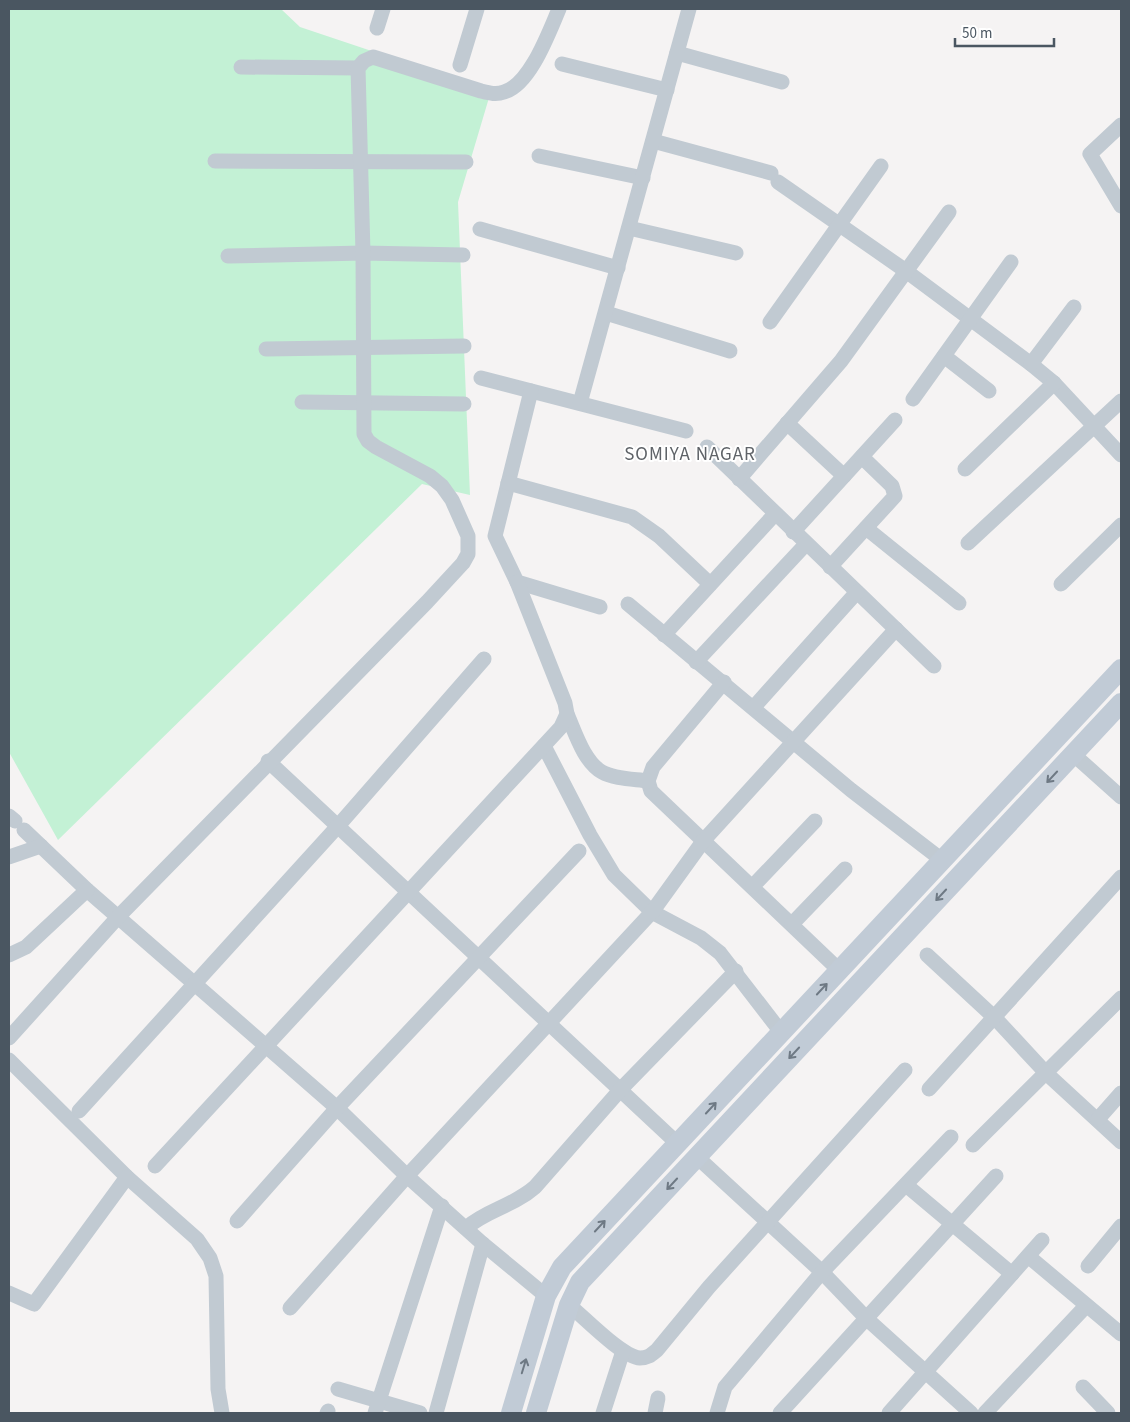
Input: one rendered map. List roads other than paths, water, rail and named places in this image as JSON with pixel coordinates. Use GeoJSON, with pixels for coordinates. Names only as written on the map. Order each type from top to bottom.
{"type":"FeatureCollection","features":[{"type":"Feature","properties":{"kind":"main road"},"geometry":{"type":"LineString","coordinates":[[511,1413],[546,1296],[562,1267],[1121,669]]}},
{"type":"Feature","properties":{"kind":"main road"},"geometry":{"type":"LineString","coordinates":[[536,1413],[569,1305],[580,1282],[1121,703]]}},
{"type":"Feature","properties":{"kind":"street"},"geometry":{"type":"LineString","coordinates":[[377,28],[383,9]]}},
{"type":"Feature","properties":{"kind":"street"},"geometry":{"type":"LineString","coordinates":[[460,65],[477,9]]}},
{"type":"Feature","properties":{"kind":"street"},"geometry":{"type":"LineString","coordinates":[[9,1038],[118,917],[268,761],[463,564],[468,554],[468,536],[452,500],[442,486],[430,476],[368,441],[362,425],[363,253],[358,68],[364,61],[373,57],[481,91],[494,94],[506,92],[516,86],[532,65],[559,9]]}},
{"type":"Feature","properties":{"kind":"street"},"geometry":{"type":"LineString","coordinates":[[580,403],[689,9]]}},
{"type":"Feature","properties":{"kind":"street"},"geometry":{"type":"LineString","coordinates":[[677,53],[782,82]]}},
{"type":"Feature","properties":{"kind":"street"},"geometry":{"type":"LineString","coordinates":[[562,64],[667,90]]}},
{"type":"Feature","properties":{"kind":"street"},"geometry":{"type":"LineString","coordinates":[[241,67],[358,68]]}},
{"type":"Feature","properties":{"kind":"street"},"geometry":{"type":"LineString","coordinates":[[1121,125],[1090,154],[1121,206]]}},
{"type":"Feature","properties":{"kind":"street"},"geometry":{"type":"LineString","coordinates":[[653,141],[774,177],[972,319],[1031,364],[1054,383],[1121,455]]}},
{"type":"Feature","properties":{"kind":"street"},"geometry":{"type":"LineString","coordinates":[[540,156],[643,178]]}},
{"type":"Feature","properties":{"kind":"street"},"geometry":{"type":"LineString","coordinates":[[216,161],[466,162]]}},
{"type":"Feature","properties":{"kind":"street"},"geometry":{"type":"LineString","coordinates":[[770,322],[881,166]]}},
{"type":"Feature","properties":{"kind":"street"},"geometry":{"type":"LineString","coordinates":[[739,478],[841,361],[949,212]]}},
{"type":"Feature","properties":{"kind":"street"},"geometry":{"type":"LineString","coordinates":[[629,228],[736,253]]}},
{"type":"Feature","properties":{"kind":"street"},"geometry":{"type":"LineString","coordinates":[[480,229],[618,268]]}},
{"type":"Feature","properties":{"kind":"street"},"geometry":{"type":"LineString","coordinates":[[228,256],[363,253],[463,255]]}},
{"type":"Feature","properties":{"kind":"street"},"geometry":{"type":"LineString","coordinates":[[913,399],[1011,262]]}},
{"type":"Feature","properties":{"kind":"street"},"geometry":{"type":"LineString","coordinates":[[1031,364],[1074,307]]}},
{"type":"Feature","properties":{"kind":"street"},"geometry":{"type":"LineString","coordinates":[[606,312],[730,351]]}},
{"type":"Feature","properties":{"kind":"street"},"geometry":{"type":"LineString","coordinates":[[266,349],[464,346]]}},
{"type":"Feature","properties":{"kind":"street"},"geometry":{"type":"LineString","coordinates":[[944,356],[990,391]]}},
{"type":"Feature","properties":{"kind":"street"},"geometry":{"type":"LineString","coordinates":[[481,378],[686,431]]}},
{"type":"Feature","properties":{"kind":"street"},"geometry":{"type":"LineString","coordinates":[[965,469],[1054,383]]}},
{"type":"Feature","properties":{"kind":"street"},"geometry":{"type":"LineString","coordinates":[[531,391],[495,536],[517,582],[565,703],[566,714],[587,755],[596,768],[603,773],[648,782],[658,799],[704,840],[839,970]]}},
{"type":"Feature","properties":{"kind":"street"},"geometry":{"type":"LineString","coordinates":[[302,402],[363,401],[464,404]]}},
{"type":"Feature","properties":{"kind":"street"},"geometry":{"type":"LineString","coordinates":[[968,543],[1121,401]]}},
{"type":"Feature","properties":{"kind":"street"},"geometry":{"type":"LineString","coordinates":[[793,532],[895,420]]}},
{"type":"Feature","properties":{"kind":"street"},"geometry":{"type":"LineString","coordinates":[[787,423],[844,476]]}},
{"type":"Feature","properties":{"kind":"street"},"geometry":{"type":"LineString","coordinates":[[707,447],[934,666]]}},
{"type":"Feature","properties":{"kind":"street"},"geometry":{"type":"LineString","coordinates":[[830,567],[891,502],[895,492],[862,457]]}},
{"type":"Feature","properties":{"kind":"street"},"geometry":{"type":"LineString","coordinates":[[508,483],[632,517],[659,536],[710,584]]}},
{"type":"Feature","properties":{"kind":"street"},"geometry":{"type":"LineString","coordinates":[[664,635],[775,514]]}},
{"type":"Feature","properties":{"kind":"street"},"geometry":{"type":"LineString","coordinates":[[1060,584],[1121,525]]}},
{"type":"Feature","properties":{"kind":"street"},"geometry":{"type":"LineString","coordinates":[[866,528],[959,603]]}},
{"type":"Feature","properties":{"kind":"street"},"geometry":{"type":"LineString","coordinates":[[696,662],[806,544]]}},
{"type":"Feature","properties":{"kind":"street"},"geometry":{"type":"LineString","coordinates":[[517,582],[600,607]]}},
{"type":"Feature","properties":{"kind":"street"},"geometry":{"type":"LineString","coordinates":[[754,707],[857,592]]}},
{"type":"Feature","properties":{"kind":"street"},"geometry":{"type":"LineString","coordinates":[[628,604],[696,662],[754,707],[851,790],[942,860]]}},
{"type":"Feature","properties":{"kind":"street"},"geometry":{"type":"LineString","coordinates":[[290,1308],[407,1176],[652,912],[704,840],[896,629]]}},
{"type":"Feature","properties":{"kind":"street"},"geometry":{"type":"LineString","coordinates":[[79,1111],[338,826],[484,659]]}},
{"type":"Feature","properties":{"kind":"street"},"geometry":{"type":"LineString","coordinates":[[648,782],[653,767],[724,682]]}},
{"type":"Feature","properties":{"kind":"street"},"geometry":{"type":"LineString","coordinates":[[155,1166],[544,746],[561,727],[566,714]]}},
{"type":"Feature","properties":{"kind":"street"},"geometry":{"type":"LineString","coordinates":[[544,746],[590,835],[614,875],[652,912],[701,938],[720,953],[736,971],[781,1032]]}},
{"type":"Feature","properties":{"kind":"street"},"geometry":{"type":"LineString","coordinates":[[1073,754],[1121,797]]}},
{"type":"Feature","properties":{"kind":"street"},"geometry":{"type":"LineString","coordinates":[[268,761],[407,894],[480,958],[678,1144]]}},
{"type":"Feature","properties":{"kind":"street"},"geometry":{"type":"LineString","coordinates":[[752,886],[815,821]]}},
{"type":"Feature","properties":{"kind":"street"},"geometry":{"type":"LineString","coordinates":[[16,822],[87,890],[337,1108],[407,1176],[483,1244],[546,1296]]}},
{"type":"Feature","properties":{"kind":"street"},"geometry":{"type":"LineString","coordinates":[[9,857],[41,846]]}},
{"type":"Feature","properties":{"kind":"street"},"geometry":{"type":"LineString","coordinates":[[237,1221],[337,1108],[480,958],[578,851]]}},
{"type":"Feature","properties":{"kind":"street"},"geometry":{"type":"LineString","coordinates":[[792,924],[845,869]]}},
{"type":"Feature","properties":{"kind":"street"},"geometry":{"type":"LineString","coordinates":[[929,1089],[1121,876]]}},
{"type":"Feature","properties":{"kind":"street"},"geometry":{"type":"LineString","coordinates":[[9,955],[26,947],[87,890]]}},
{"type":"Feature","properties":{"kind":"street"},"geometry":{"type":"LineString","coordinates":[[927,955],[995,1018],[1046,1073],[1121,1142]]}},
{"type":"Feature","properties":{"kind":"street"},"geometry":{"type":"LineString","coordinates":[[466,1228],[483,1215],[522,1199],[535,1187],[621,1089],[736,971]]}},
{"type":"Feature","properties":{"kind":"street"},"geometry":{"type":"LineString","coordinates":[[973,1145],[1121,998]]}},
{"type":"Feature","properties":{"kind":"street"},"geometry":{"type":"LineString","coordinates":[[9,1060],[127,1177],[197,1240],[210,1258],[216,1276],[218,1389],[222,1413]]}},
{"type":"Feature","properties":{"kind":"street"},"geometry":{"type":"LineString","coordinates":[[569,1305],[623,1351],[638,1358],[648,1357],[657,1350],[709,1287],[906,1070]]}},
{"type":"Feature","properties":{"kind":"street"},"geometry":{"type":"LineString","coordinates":[[1098,1119],[1121,1093]]}},
{"type":"Feature","properties":{"kind":"street"},"geometry":{"type":"LineString","coordinates":[[717,1413],[726,1387],[822,1272],[951,1137]]}},
{"type":"Feature","properties":{"kind":"street"},"geometry":{"type":"LineString","coordinates":[[697,1157],[822,1272],[867,1319],[971,1413]]}},
{"type":"Feature","properties":{"kind":"street"},"geometry":{"type":"LineString","coordinates":[[780,1413],[996,1176]]}},
{"type":"Feature","properties":{"kind":"street"},"geometry":{"type":"LineString","coordinates":[[9,1292],[34,1304],[127,1177]]}},
{"type":"Feature","properties":{"kind":"street"},"geometry":{"type":"LineString","coordinates":[[906,1185],[1012,1274]]}},
{"type":"Feature","properties":{"kind":"street"},"geometry":{"type":"LineString","coordinates":[[376,1407],[442,1206]]}},
{"type":"Feature","properties":{"kind":"street"},"geometry":{"type":"LineString","coordinates":[[1088,1266],[1121,1226]]}},
{"type":"Feature","properties":{"kind":"street"},"geometry":{"type":"LineString","coordinates":[[889,1413],[1042,1240]]}},
{"type":"Feature","properties":{"kind":"street"},"geometry":{"type":"LineString","coordinates":[[436,1413],[483,1244]]}},
{"type":"Feature","properties":{"kind":"street"},"geometry":{"type":"LineString","coordinates":[[1028,1256],[1121,1334]]}},
{"type":"Feature","properties":{"kind":"street"},"geometry":{"type":"LineString","coordinates":[[984,1413],[1086,1306]]}},
{"type":"Feature","properties":{"kind":"street"},"geometry":{"type":"LineString","coordinates":[[603,1413],[623,1351]]}},
{"type":"Feature","properties":{"kind":"street"},"geometry":{"type":"LineString","coordinates":[[1083,1387],[1108,1413]]}},
{"type":"Feature","properties":{"kind":"street"},"geometry":{"type":"LineString","coordinates":[[338,1390],[376,1407],[420,1413]]}},
{"type":"Feature","properties":{"kind":"street"},"geometry":{"type":"LineString","coordinates":[[655,1413],[658,1398]]}},
{"type":"Feature","properties":{"kind":"district","name":"SOMIYA NAGAR"},"geometry":{"type":"Point","coordinates":[690,454]}}]}
